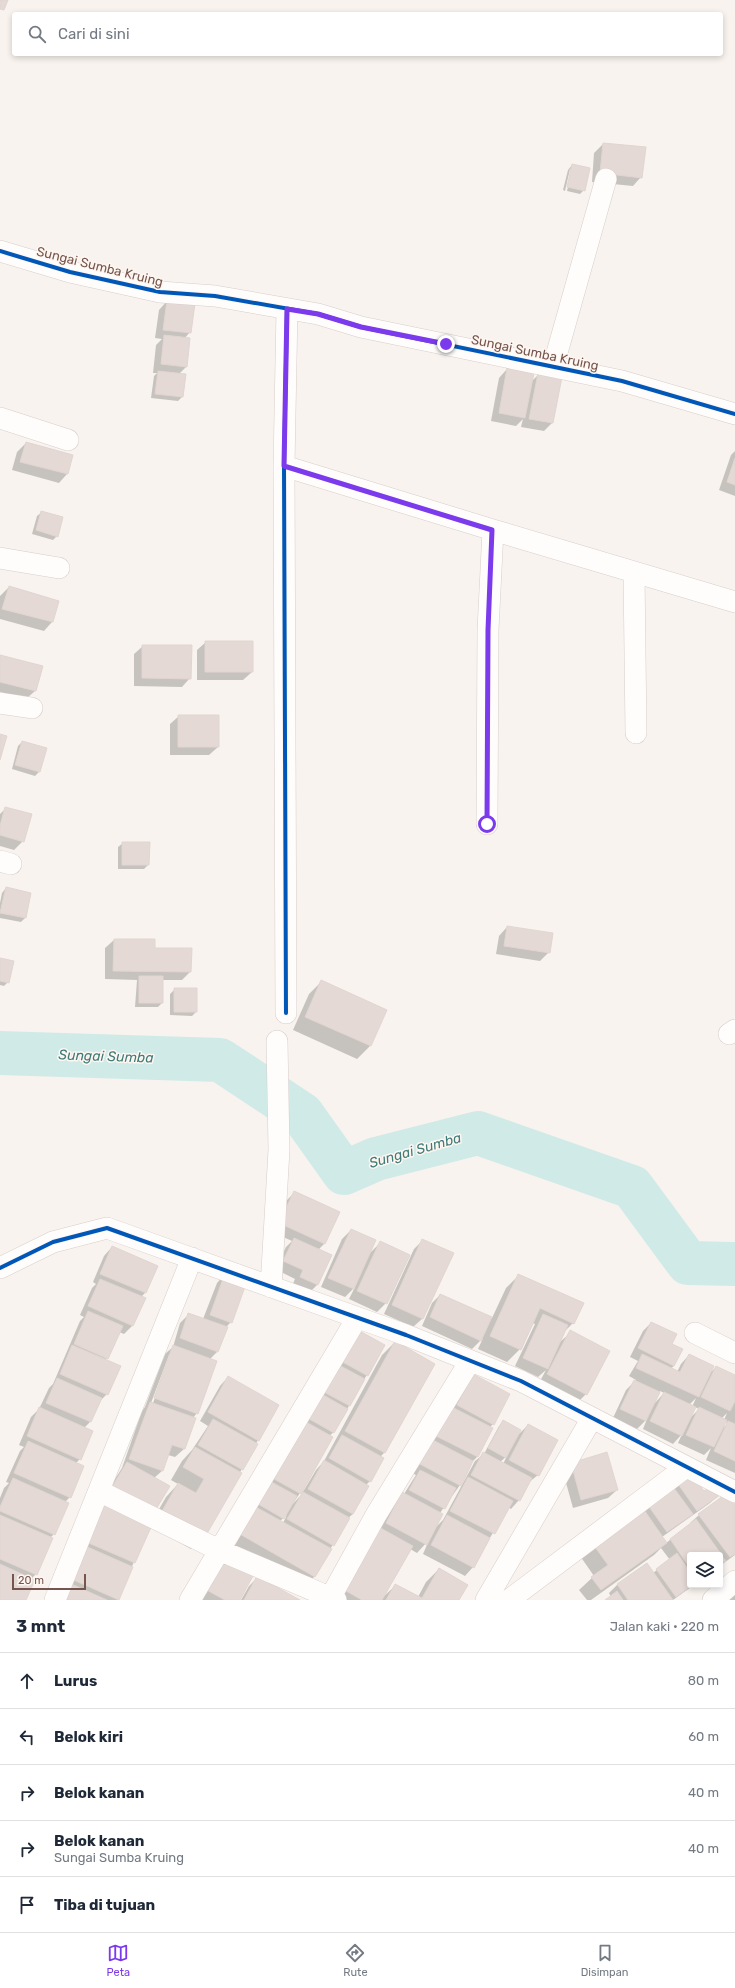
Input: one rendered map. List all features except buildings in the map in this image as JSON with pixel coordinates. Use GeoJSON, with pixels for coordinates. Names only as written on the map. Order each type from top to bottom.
{"type":"FeatureCollection","features":[{"type":"Feature","properties":{"kind":"street"},"geometry":{"type":"LineString","coordinates":[[552,367],[606,179]]}},
{"type":"Feature","properties":{"kind":"street","name":"Sungai Sumba Kruing"},"geometry":{"type":"LineString","coordinates":[[0,251],[70,272],[160,292],[215,296],[318,314],[361,327],[404,334],[622,381],[735,414]]}},
{"type":"Feature","properties":{"kind":"street"},"geometry":{"type":"LineString","coordinates":[[286,1013],[284,466],[287,309]]}},
{"type":"Feature","properties":{"kind":"street"},"geometry":{"type":"LineString","coordinates":[[0,418],[68,440]]}},
{"type":"Feature","properties":{"kind":"street"},"geometry":{"type":"LineString","coordinates":[[284,466],[634,573],[735,602]]}},
{"type":"Feature","properties":{"kind":"street"},"geometry":{"type":"LineString","coordinates":[[487,824],[488,630],[492,530]]}},
{"type":"Feature","properties":{"kind":"street"},"geometry":{"type":"LineString","coordinates":[[0,558],[59,568]]}},
{"type":"Feature","properties":{"kind":"street"},"geometry":{"type":"LineString","coordinates":[[634,573],[636,733]]}},
{"type":"Feature","properties":{"kind":"street"},"geometry":{"type":"LineString","coordinates":[[0,703],[32,708]]}},
{"type":"Feature","properties":{"kind":"street"},"geometry":{"type":"LineString","coordinates":[[271,1287],[279,1150],[277,1041]]}},
{"type":"Feature","properties":{"kind":"street"},"geometry":{"type":"LineString","coordinates":[[0,1268],[53,1242],[107,1228],[357,1318],[521,1381],[735,1492]]}},
{"type":"Feature","properties":{"kind":"street"},"geometry":{"type":"LineString","coordinates":[[55,1600],[100,1491],[192,1258]]}},
{"type":"Feature","properties":{"kind":"street"},"geometry":{"type":"LineString","coordinates":[[190,1600],[357,1318]]}},
{"type":"Feature","properties":{"kind":"street"},"geometry":{"type":"LineString","coordinates":[[695,1333],[735,1353]]}},
{"type":"Feature","properties":{"kind":"street"},"geometry":{"type":"LineString","coordinates":[[100,1491],[219,1550],[332,1599],[376,1516],[470,1361]]}},
{"type":"Feature","properties":{"kind":"street"},"geometry":{"type":"LineString","coordinates":[[486,1600],[592,1418]]}},
{"type":"Feature","properties":{"kind":"street"},"geometry":{"type":"LineString","coordinates":[[509,1600],[686,1467]]}},
{"type":"Feature","properties":{"kind":"street"},"geometry":{"type":"LineString","coordinates":[[713,1600],[735,1581]]}},
{"type":"Feature","properties":{"kind":"waterway","name":"Sungai Sumba"},"geometry":{"type":"LineString","coordinates":[[0,1053],[220,1060],[302,1114],[344,1173],[376,1159],[478,1133],[632,1187],[688,1263],[735,1264]]}},
{"type":"Feature","properties":{"kind":"cycle path"},"geometry":{"type":"LineString","coordinates":[[0,251],[70,272],[160,292],[215,296],[318,314],[361,327],[622,381],[735,414]]}},
{"type":"Feature","properties":{"kind":"cycle path"},"geometry":{"type":"LineString","coordinates":[[286,1013],[284,466],[287,309]]}},
{"type":"Feature","properties":{"kind":"cycle path"},"geometry":{"type":"LineString","coordinates":[[0,1268],[53,1242],[107,1228],[406,1335],[521,1381],[735,1492]]}},
{"type":"Feature","properties":{"kind":"route"},"geometry":{"type":"LineString","coordinates":[[446,344],[404,334],[361,327],[318,314],[287,309],[284,466],[492,530],[488,630],[487,824]]}}]}
